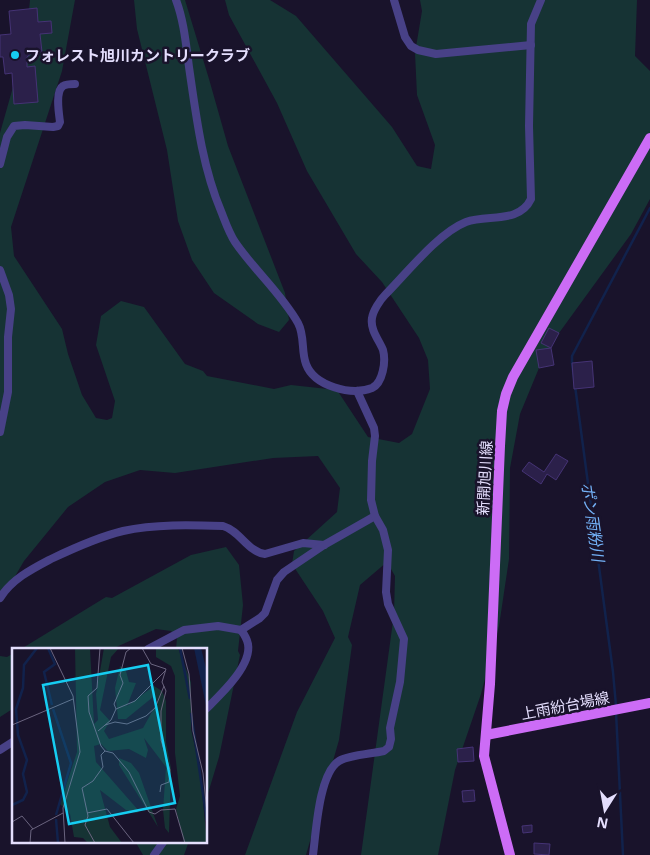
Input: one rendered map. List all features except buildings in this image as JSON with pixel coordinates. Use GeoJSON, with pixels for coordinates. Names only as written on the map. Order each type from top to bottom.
{"type":"FeatureCollection","features":[{"type":"Feature","properties":{"kind":"main road","name":"新開旭川線"},"geometry":{"type":"LineString","coordinates":[[510,855],[484,756],[490,684],[502,411],[506,394],[526,352],[650,138]]}},
{"type":"Feature","properties":{"kind":"main road","name":"上雨紛台場線"},"geometry":{"type":"LineString","coordinates":[[486,735],[650,703]]}},
{"type":"Feature","properties":{"kind":"lane"},"geometry":{"type":"LineString","coordinates":[[176,0],[182,22],[200,136],[214,192],[234,241],[284,302],[299,325],[306,363],[310,372],[334,387],[357,391],[373,388],[378,383],[383,371],[383,351],[374,333],[372,319],[382,298],[442,238],[461,224],[469,221],[518,214],[528,205],[531,199],[529,126],[531,45],[533,16],[541,0]]}},
{"type":"Feature","properties":{"kind":"lane"},"geometry":{"type":"LineString","coordinates":[[394,0],[405,37],[411,46],[418,50],[436,54],[531,45]]}},
{"type":"Feature","properties":{"kind":"lane"},"geometry":{"type":"LineString","coordinates":[[0,164],[7,137],[14,126],[58,126],[60,122],[59,90],[63,86],[75,84]]}},
{"type":"Feature","properties":{"kind":"lane"},"geometry":{"type":"LineString","coordinates":[[0,270],[9,295],[11,309],[8,337],[8,392],[0,432]]}},
{"type":"Feature","properties":{"kind":"lane"},"geometry":{"type":"LineString","coordinates":[[312,855],[322,790],[327,774],[332,766],[341,760],[384,752],[389,747],[391,739],[390,728],[400,682],[404,639],[388,604],[386,592],[388,550],[383,530],[375,516],[371,488],[374,428],[357,391]]}},
{"type":"Feature","properties":{"kind":"lane"},"geometry":{"type":"LineString","coordinates":[[150,648],[184,630],[218,626],[241,630],[265,613],[277,580],[284,572],[324,545],[375,516]]}},
{"type":"Feature","properties":{"kind":"lane"},"geometry":{"type":"LineString","coordinates":[[0,598],[4,591],[28,570],[71,550],[106,536],[125,531],[163,526],[223,526],[230,528],[260,554],[303,543],[324,545]]}},
{"type":"Feature","properties":{"kind":"lane"},"geometry":{"type":"LineString","coordinates":[[208,707],[230,684],[247,657],[248,643],[241,630]]}},
{"type":"Feature","properties":{"kind":"lane"},"geometry":{"type":"LineString","coordinates":[[0,750],[12,742]]}},
{"type":"Feature","properties":{"kind":"lane"},"geometry":{"type":"LineString","coordinates":[[154,855],[163,842]]}},
{"type":"Feature","properties":{"kind":"green space"},"geometry":{"type":"Polygon","coordinates":[[[30,0],[75,0],[62,71],[11,227],[14,256],[62,329],[68,354],[82,395],[96,418],[107,420],[112,418],[115,401],[96,345],[101,316],[121,301],[144,307],[185,364],[203,371],[207,376],[274,389],[291,385],[337,390],[368,437],[399,443],[412,434],[430,389],[428,360],[419,338],[382,282],[356,254],[307,171],[277,103],[229,15],[225,0],[270,0],[296,16],[392,127],[417,166],[431,169],[435,145],[417,95],[415,53],[422,11],[420,0],[637,0],[635,56],[650,71],[650,199],[631,234],[559,333],[539,368],[520,414],[510,468],[509,559],[499,626],[481,694],[455,770],[438,855],[361,855],[394,614],[395,576],[387,562],[360,585],[348,637],[352,645],[339,740],[306,855],[245,855],[297,712],[335,638],[323,611],[292,564],[294,551],[337,512],[340,488],[318,456],[273,458],[175,473],[140,470],[105,482],[68,507],[24,561],[0,602],[0,133],[26,41],[30,0]]]}},
{"type":"Feature","properties":{"kind":"green space"},"geometry":{"type":"Polygon","coordinates":[[[134,0],[185,0],[228,146],[285,293],[289,320],[279,332],[258,324],[214,293],[192,260],[178,221],[167,150],[137,29],[134,0]]]}},
{"type":"Feature","properties":{"kind":"green space"},"geometry":{"type":"Polygon","coordinates":[[[226,547],[239,565],[243,605],[238,651],[240,655],[219,757],[208,793],[208,648],[176,648],[177,638],[171,631],[156,629],[114,648],[23,648],[106,597],[112,598],[191,555],[226,547]]]}},
{"type":"Feature","properties":{"kind":"green space"},"geometry":{"type":"Polygon","coordinates":[[[12,654],[12,709],[0,717],[0,656],[7,657],[12,654]]]}},
{"type":"Feature","properties":{"kind":"green space"},"geometry":{"type":"Polygon","coordinates":[[[136,842],[189,842],[184,855],[143,855],[136,842]]]}},
{"type":"Feature","properties":{"kind":"waterway","name":"ポン雨粉川"},"geometry":{"type":"LineString","coordinates":[[616,706],[572,356],[650,208]]}},
{"type":"Feature","properties":{"kind":"waterway","name":"ポン雨粉川"},"geometry":{"type":"LineString","coordinates":[[616,712],[623,855]]}},
{"type":"Feature","properties":{"kind":"place","name":"フォレスト旭川カントリークラブ"},"geometry":{"type":"Point","coordinates":[15,55]}}]}
